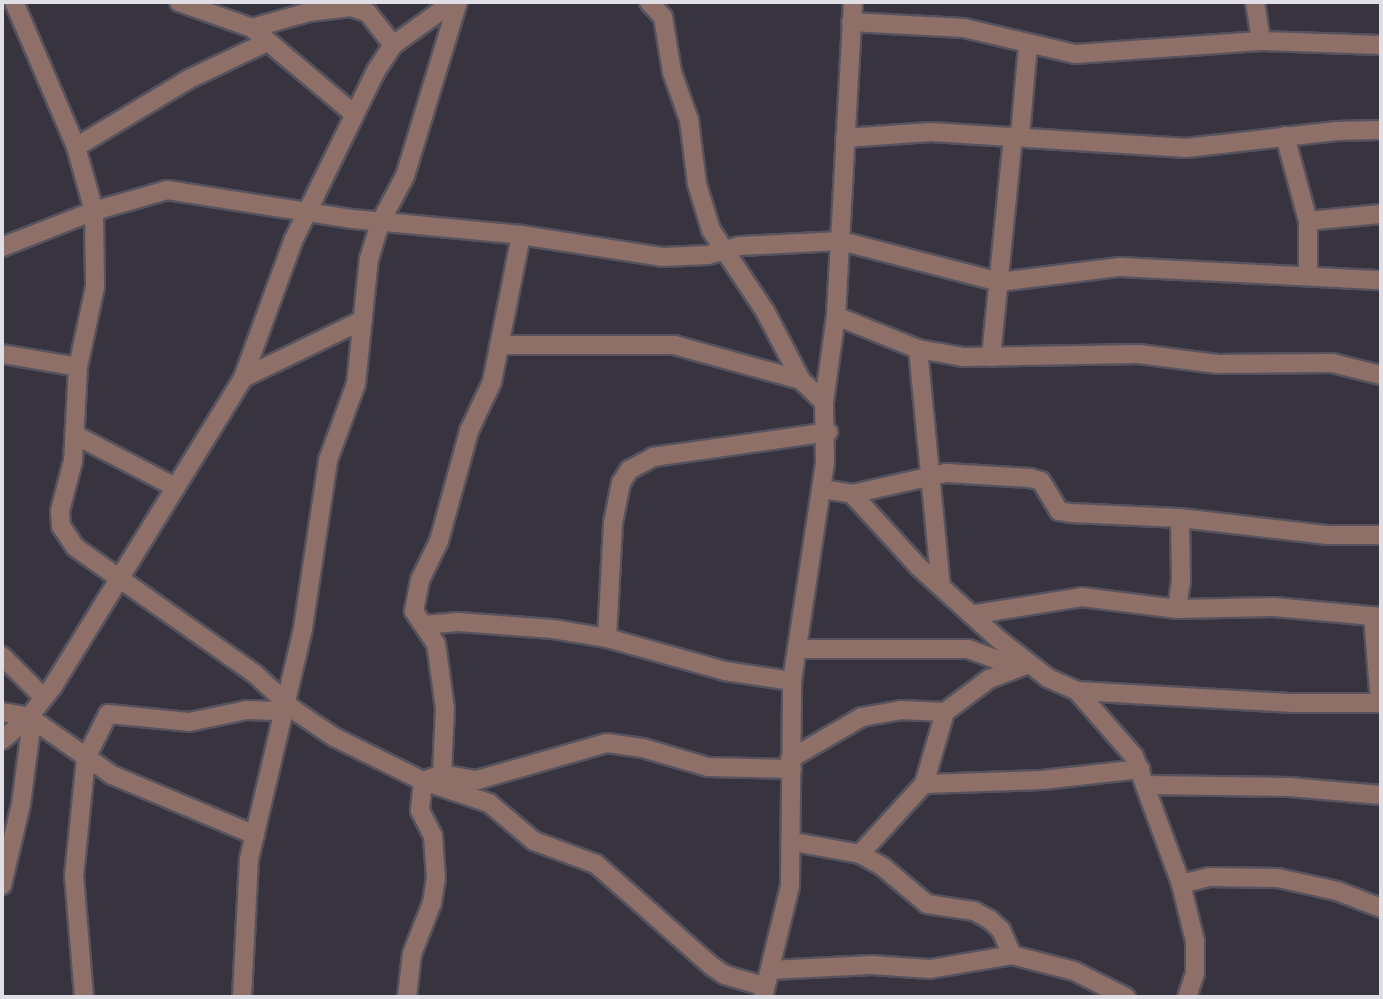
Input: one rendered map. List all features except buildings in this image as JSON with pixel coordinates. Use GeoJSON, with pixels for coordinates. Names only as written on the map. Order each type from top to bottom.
{"type":"FeatureCollection","features":[{"type":"Feature","properties":{"kind":"street"},"geometry":{"type":"LineString","coordinates":[[14,2],[76,147],[94,211],[95,287],[78,367],[75,435],[61,526],[85,556],[118,575],[284,706],[334,737],[423,781],[489,803],[534,841],[596,864],[719,971],[765,985],[872,965],[930,969],[1012,955],[1074,971],[1126,997]]}},
{"type":"Feature","properties":{"kind":"street"},"geometry":{"type":"LineString","coordinates":[[179,2],[252,28],[353,113]]}},
{"type":"Feature","properties":{"kind":"street"},"geometry":{"type":"LineString","coordinates":[[2,740],[31,718],[243,378],[293,241],[353,113],[393,45],[455,2]]}},
{"type":"Feature","properties":{"kind":"street"},"geometry":{"type":"LineString","coordinates":[[242,997],[249,859],[320,536],[328,460],[356,384],[363,295],[380,223],[405,176],[455,2]]}},
{"type":"Feature","properties":{"kind":"street"},"geometry":{"type":"LineString","coordinates":[[649,2],[663,17],[672,72],[689,120],[697,184],[711,230],[801,380],[824,402]]}},
{"type":"Feature","properties":{"kind":"street"},"geometry":{"type":"LineString","coordinates":[[765,985],[790,886],[794,842],[792,681],[822,489],[828,432],[824,402],[836,316],[853,2]]}},
{"type":"Feature","properties":{"kind":"street"},"geometry":{"type":"LineString","coordinates":[[1255,2],[1261,41]]}},
{"type":"Feature","properties":{"kind":"street"},"geometry":{"type":"LineString","coordinates":[[252,28],[334,4],[368,13],[393,45]]}},
{"type":"Feature","properties":{"kind":"street"},"geometry":{"type":"LineString","coordinates":[[852,22],[964,28],[1075,54],[1261,41],[1381,45]]}},
{"type":"Feature","properties":{"kind":"street"},"geometry":{"type":"LineString","coordinates":[[76,147],[189,79],[267,42]]}},
{"type":"Feature","properties":{"kind":"street"},"geometry":{"type":"LineString","coordinates":[[991,357],[1028,45]]}},
{"type":"Feature","properties":{"kind":"street"},"geometry":{"type":"LineString","coordinates":[[845,138],[931,132],[1186,148],[1285,136],[1381,130]]}},
{"type":"Feature","properties":{"kind":"street"},"geometry":{"type":"LineString","coordinates":[[1285,136],[1308,221],[1308,273]]}},
{"type":"Feature","properties":{"kind":"street"},"geometry":{"type":"LineString","coordinates":[[2,247],[94,211],[167,190],[309,209],[380,223],[522,235],[663,257],[708,255],[724,249],[841,241],[999,282],[1120,267],[1308,273],[1381,280]]}},
{"type":"Feature","properties":{"kind":"street"},"geometry":{"type":"LineString","coordinates":[[1308,221],[1381,214]]}},
{"type":"Feature","properties":{"kind":"street"},"geometry":{"type":"LineString","coordinates":[[442,774],[444,709],[438,657],[424,625],[414,611],[420,580],[439,541],[473,420],[492,382],[522,235]]}},
{"type":"Feature","properties":{"kind":"street"},"geometry":{"type":"LineString","coordinates":[[836,316],[918,349],[991,357],[1139,354],[1217,364],[1332,363],[1381,376]]}},
{"type":"Feature","properties":{"kind":"street"},"geometry":{"type":"LineString","coordinates":[[243,378],[363,320]]}},
{"type":"Feature","properties":{"kind":"street"},"geometry":{"type":"LineString","coordinates":[[499,345],[674,345],[801,380]]}},
{"type":"Feature","properties":{"kind":"street"},"geometry":{"type":"LineString","coordinates":[[918,349],[941,586]]}},
{"type":"Feature","properties":{"kind":"street"},"geometry":{"type":"LineString","coordinates":[[2,354],[78,367]]}},
{"type":"Feature","properties":{"kind":"street"},"geometry":{"type":"LineString","coordinates":[[607,638],[613,523],[621,483],[629,470],[653,457],[828,432]]}},
{"type":"Feature","properties":{"kind":"street"},"geometry":{"type":"LineString","coordinates":[[75,435],[175,487]]}},
{"type":"Feature","properties":{"kind":"street"},"geometry":{"type":"LineString","coordinates":[[822,489],[852,494],[930,474],[1041,481],[1050,502],[1070,513],[1180,518],[1326,535],[1381,535]]}},
{"type":"Feature","properties":{"kind":"street"},"geometry":{"type":"LineString","coordinates":[[852,494],[941,586],[976,614],[1024,665]]}},
{"type":"Feature","properties":{"kind":"street"},"geometry":{"type":"LineString","coordinates":[[1177,609],[1181,582],[1180,518]]}},
{"type":"Feature","properties":{"kind":"street"},"geometry":{"type":"LineString","coordinates":[[976,614],[1082,597],[1177,609],[1274,607],[1377,616],[1380,703],[1294,704],[1077,691]]}},
{"type":"Feature","properties":{"kind":"street"},"geometry":{"type":"LineString","coordinates":[[424,625],[458,622],[553,629],[607,638],[725,671],[792,681]]}},
{"type":"Feature","properties":{"kind":"street"},"geometry":{"type":"LineString","coordinates":[[798,649],[968,649],[1024,665],[1077,691],[1107,720],[1143,777],[1181,884],[1197,957],[1187,997]]}},
{"type":"Feature","properties":{"kind":"street"},"geometry":{"type":"LineString","coordinates":[[2,656],[44,698]]}},
{"type":"Feature","properties":{"kind":"street"},"geometry":{"type":"LineString","coordinates":[[860,854],[924,785],[945,712],[976,687],[1024,665]]}},
{"type":"Feature","properties":{"kind":"street"},"geometry":{"type":"LineString","coordinates":[[84,997],[74,876],[86,758],[111,713],[181,722],[284,706]]}},
{"type":"Feature","properties":{"kind":"street"},"geometry":{"type":"LineString","coordinates":[[423,781],[442,774],[477,780],[607,743],[643,748],[708,768],[791,764],[862,717],[901,710],[945,712]]}},
{"type":"Feature","properties":{"kind":"street"},"geometry":{"type":"LineString","coordinates":[[2,712],[31,718],[112,775],[255,835]]}},
{"type":"Feature","properties":{"kind":"street"},"geometry":{"type":"LineString","coordinates":[[2,885],[21,804],[31,718]]}},
{"type":"Feature","properties":{"kind":"street"},"geometry":{"type":"LineString","coordinates":[[924,785],[1143,777],[1381,796]]}},
{"type":"Feature","properties":{"kind":"street"},"geometry":{"type":"LineString","coordinates":[[407,997],[412,954],[432,903],[436,879],[433,836],[420,810],[423,781]]}},
{"type":"Feature","properties":{"kind":"street"},"geometry":{"type":"LineString","coordinates":[[794,842],[860,854],[900,879],[927,904],[965,909],[990,920],[1001,930],[1012,955]]}},
{"type":"Feature","properties":{"kind":"street"},"geometry":{"type":"LineString","coordinates":[[1181,884],[1209,877],[1278,878],[1338,891],[1381,908]]}}]}
